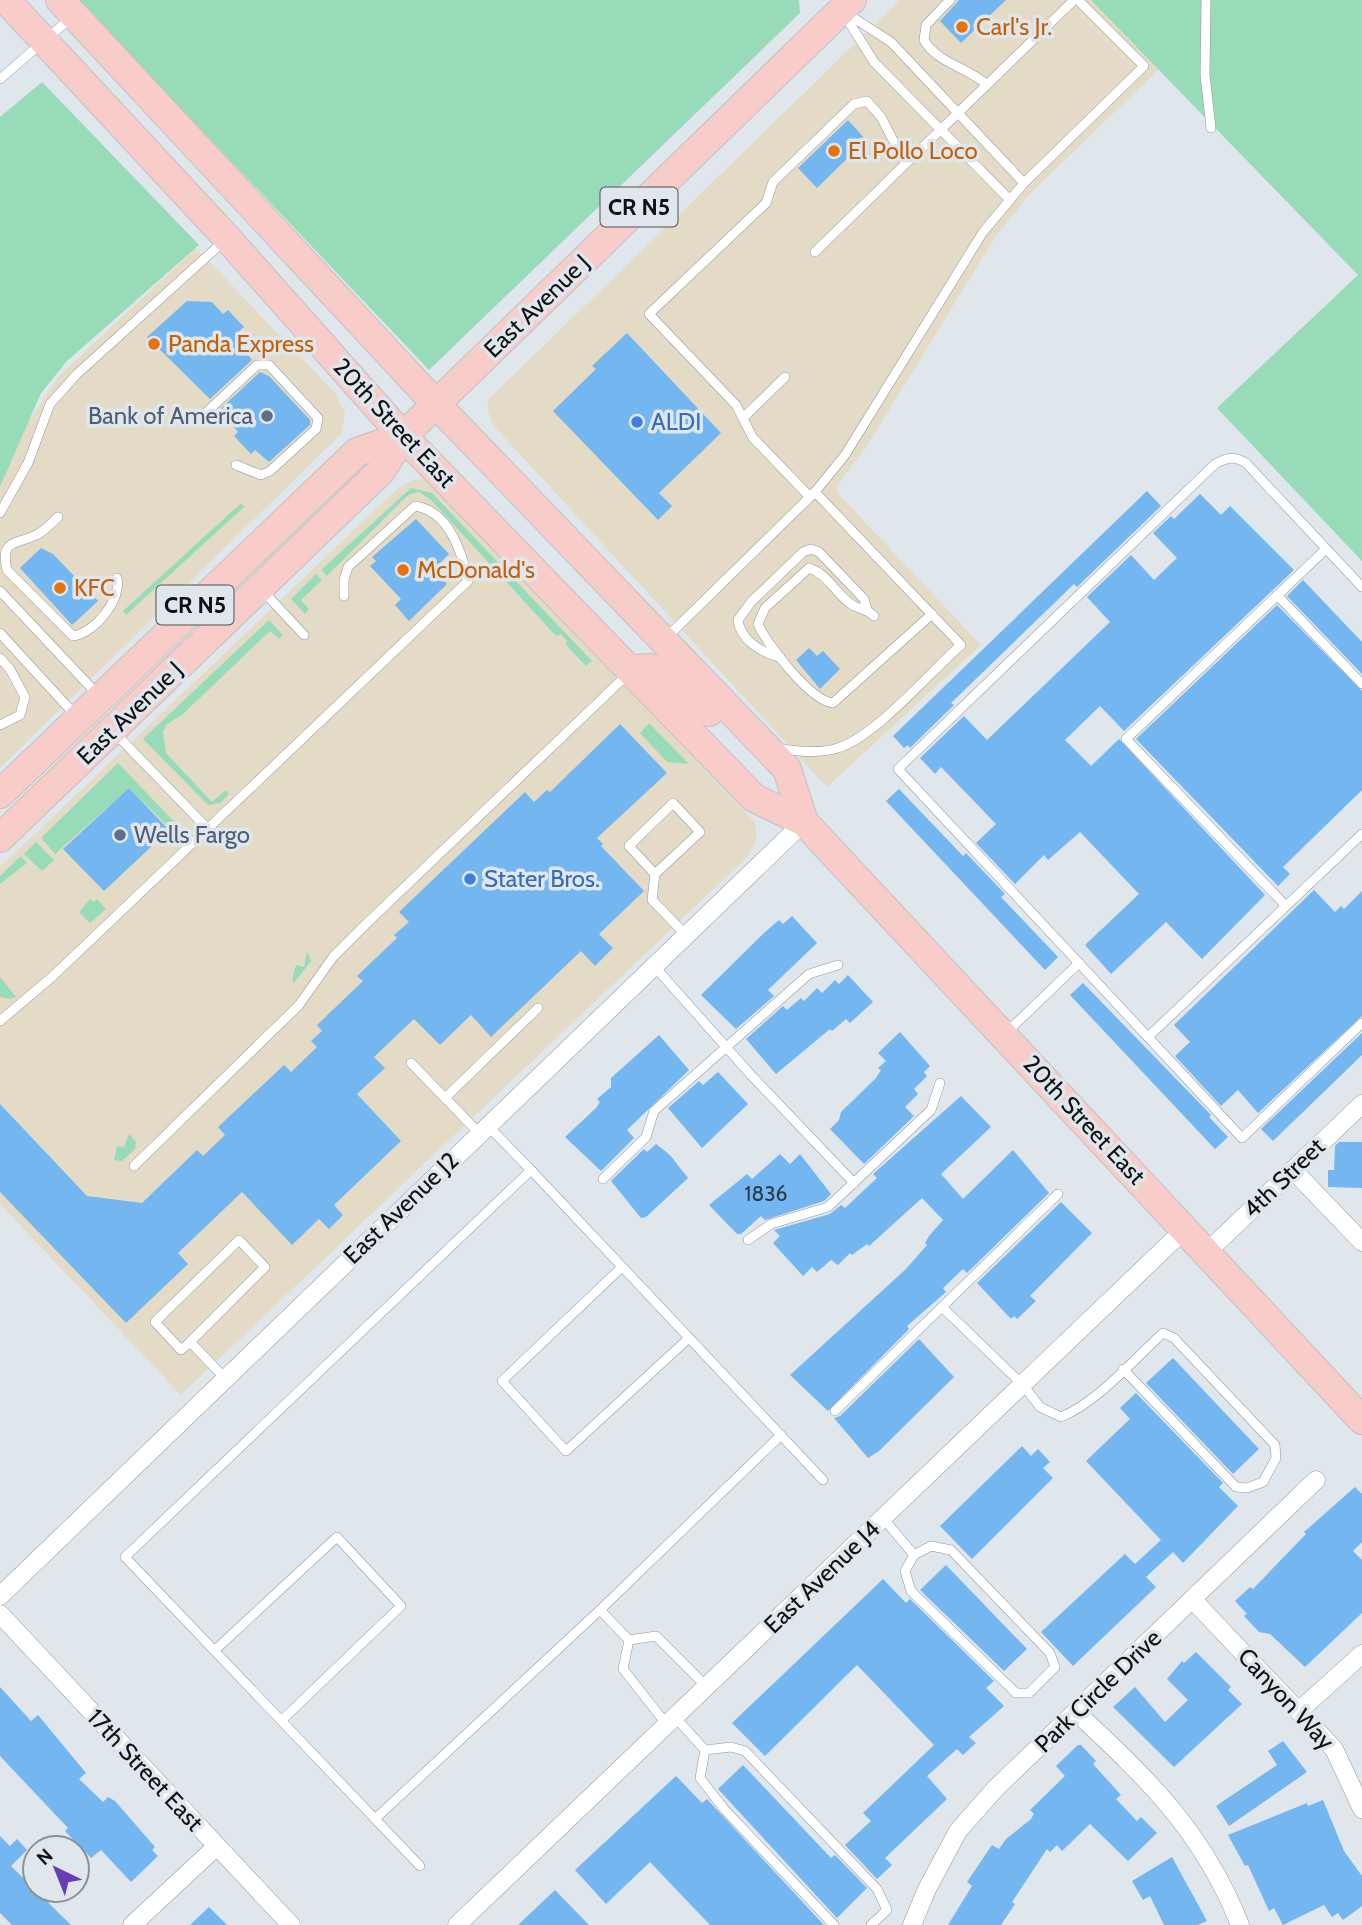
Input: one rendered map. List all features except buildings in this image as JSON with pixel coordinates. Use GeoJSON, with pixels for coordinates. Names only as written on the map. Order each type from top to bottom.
{"type":"FeatureCollection","features":[{"type":"Feature","properties":{"kind":"main road","name":"20th Street East"},"geometry":{"type":"LineString","coordinates":[[6,0],[227,238],[403,436],[754,798],[804,822],[1005,1034],[1362,1420]]}},
{"type":"Feature","properties":{"kind":"main road","name":"East Avenue J"},"geometry":{"type":"LineString","coordinates":[[0,838],[381,471],[403,436],[842,3]]}},
{"type":"Feature","properties":{"kind":"main road","name":"20th Street East"},"geometry":{"type":"LineString","coordinates":[[67,7],[436,404],[665,639],[787,769],[804,822]]}},
{"type":"Feature","properties":{"kind":"main road","name":"East Avenue J"},"geometry":{"type":"LineString","coordinates":[[0,794],[357,452],[403,436]]}},
{"type":"Feature","properties":{"kind":"main road"},"geometry":{"type":"LineString","coordinates":[[112,730],[110,721],[125,693],[198,618],[225,576]]}},
{"type":"Feature","properties":{"kind":"main road"},"geometry":{"type":"LineString","coordinates":[[632,670],[650,665],[665,669],[728,731],[762,742]]}},
{"type":"Feature","properties":{"kind":"main road"},"geometry":{"type":"LineString","coordinates":[[0,816],[62,755],[83,727],[87,711]]}},
{"type":"Feature","properties":{"kind":"street","name":"East Avenue J2"},"geometry":{"type":"LineString","coordinates":[[0,1596],[804,822]]}},
{"type":"Feature","properties":{"kind":"street","name":"4th Street"},"geometry":{"type":"LineString","coordinates":[[1207,1252],[1362,1104]]}},
{"type":"Feature","properties":{"kind":"street"},"geometry":{"type":"LineString","coordinates":[[1293,1170],[1362,1242]]}},
{"type":"Feature","properties":{"kind":"street","name":"East Avenue J4"},"geometry":{"type":"LineString","coordinates":[[457,1925],[1185,1228]]}},
{"type":"Feature","properties":{"kind":"street","name":"Park Circle Drive"},"geometry":{"type":"LineString","coordinates":[[912,1925],[958,1831],[995,1789],[1077,1713],[1316,1480]]}},
{"type":"Feature","properties":{"kind":"street","name":"Canyon Way"},"geometry":{"type":"LineString","coordinates":[[1193,1600],[1300,1710],[1334,1749],[1362,1809]]}},
{"type":"Feature","properties":{"kind":"street","name":"17th Street East"},"geometry":{"type":"LineString","coordinates":[[0,1614],[291,1925]]}},
{"type":"Feature","properties":{"kind":"street"},"geometry":{"type":"LineString","coordinates":[[1300,1710],[1362,1654]]}},
{"type":"Feature","properties":{"kind":"street"},"geometry":{"type":"LineString","coordinates":[[1077,1713],[1148,1779],[1193,1835],[1223,1882],[1240,1925]]}},
{"type":"Feature","properties":{"kind":"street"},"geometry":{"type":"LineString","coordinates":[[132,1925],[217,1846]]}},
{"type":"Feature","properties":{"kind":"lane"},"geometry":{"type":"LineString","coordinates":[[950,0],[929,21],[924,30],[924,40],[937,56],[961,66],[986,84]]}},
{"type":"Feature","properties":{"kind":"lane"},"geometry":{"type":"LineString","coordinates":[[1206,0],[1205,75],[1211,128]]}},
{"type":"Feature","properties":{"kind":"lane"},"geometry":{"type":"LineString","coordinates":[[665,639],[812,495],[845,455],[983,232],[1024,183],[1144,66],[1073,1],[816,252]]}},
{"type":"Feature","properties":{"kind":"lane"},"geometry":{"type":"LineString","coordinates":[[842,3],[891,43],[1024,183]]}},
{"type":"Feature","properties":{"kind":"lane"},"geometry":{"type":"LineString","coordinates":[[842,3],[874,62],[1009,199]]}},
{"type":"Feature","properties":{"kind":"lane"},"geometry":{"type":"LineString","coordinates":[[0,79],[44,41],[67,7]]}},
{"type":"Feature","properties":{"kind":"lane"},"geometry":{"type":"LineString","coordinates":[[762,742],[809,752],[836,749],[862,737],[961,645],[753,438],[736,405],[649,314],[766,203],[773,182],[854,104],[867,101],[881,117],[905,163]]}},
{"type":"Feature","properties":{"kind":"lane"},"geometry":{"type":"LineString","coordinates":[[0,513],[28,463],[50,404],[77,374],[227,238]]}},
{"type":"Feature","properties":{"kind":"lane"},"geometry":{"type":"LineString","coordinates":[[197,421],[257,365],[269,365],[318,418],[316,429],[271,471],[261,475],[236,464]]}},
{"type":"Feature","properties":{"kind":"lane"},"geometry":{"type":"LineString","coordinates":[[743,418],[785,377]]}},
{"type":"Feature","properties":{"kind":"lane"},"geometry":{"type":"LineString","coordinates":[[1362,587],[1246,463],[1236,457],[1215,464],[898,769],[1242,1138],[1362,1023]]}},
{"type":"Feature","properties":{"kind":"lane"},"geometry":{"type":"LineString","coordinates":[[0,1021],[208,829],[468,581],[461,550],[452,535],[432,513],[415,506],[348,567],[344,580],[344,596]]}},
{"type":"Feature","properties":{"kind":"lane"},"geometry":{"type":"LineString","coordinates":[[58,517],[39,534],[9,544],[4,549],[2,557],[7,570],[26,590],[73,636],[81,635],[111,607],[120,590],[117,578]]}},
{"type":"Feature","properties":{"kind":"lane"},"geometry":{"type":"LineString","coordinates":[[780,657],[765,654],[756,647],[742,633],[738,620],[751,602],[803,552],[811,549],[819,552],[864,599],[871,613],[853,606],[825,576],[809,568],[759,616],[760,630],[780,657],[818,698],[833,703],[932,614]]}},
{"type":"Feature","properties":{"kind":"lane"},"geometry":{"type":"LineString","coordinates":[[1286,906],[1126,739],[1326,549]]}},
{"type":"Feature","properties":{"kind":"lane"},"geometry":{"type":"LineString","coordinates":[[261,588],[304,635]]}},
{"type":"Feature","properties":{"kind":"lane"},"geometry":{"type":"LineString","coordinates":[[0,591],[87,711]]}},
{"type":"Feature","properties":{"kind":"lane"},"geometry":{"type":"LineString","coordinates":[[1277,595],[1362,684]]}},
{"type":"Feature","properties":{"kind":"lane"},"geometry":{"type":"LineString","coordinates":[[0,633],[87,711]]}},
{"type":"Feature","properties":{"kind":"lane"},"geometry":{"type":"LineString","coordinates":[[0,658],[10,669],[25,697],[20,715],[0,725]]}},
{"type":"Feature","properties":{"kind":"lane"},"geometry":{"type":"LineString","coordinates":[[134,1166],[299,1005],[333,957],[367,923],[632,670]]}},
{"type":"Feature","properties":{"kind":"lane"},"geometry":{"type":"LineString","coordinates":[[112,730],[208,829]]}},
{"type":"Feature","properties":{"kind":"lane"},"geometry":{"type":"LineString","coordinates":[[655,874],[629,846],[673,803],[700,832],[655,874],[652,901],[685,934]]}},
{"type":"Feature","properties":{"kind":"lane"},"geometry":{"type":"LineString","coordinates":[[1148,1037],[1362,834]]}},
{"type":"Feature","properties":{"kind":"lane"},"geometry":{"type":"LineString","coordinates":[[1005,1034],[1079,963]]}},
{"type":"Feature","properties":{"kind":"lane"},"geometry":{"type":"LineString","coordinates":[[653,965],[854,1183]]}},
{"type":"Feature","properties":{"kind":"lane"},"geometry":{"type":"LineString","coordinates":[[603,1179],[646,1137],[654,1111],[809,974],[838,965]]}},
{"type":"Feature","properties":{"kind":"lane"},"geometry":{"type":"LineString","coordinates":[[445,1098],[538,1008]]}},
{"type":"Feature","properties":{"kind":"lane"},"geometry":{"type":"LineString","coordinates":[[411,1063],[445,1098],[531,1170],[823,1480]]}},
{"type":"Feature","properties":{"kind":"lane"},"geometry":{"type":"LineString","coordinates":[[748,1240],[771,1224],[828,1207],[931,1110],[940,1083]]}},
{"type":"Feature","properties":{"kind":"lane"},"geometry":{"type":"LineString","coordinates":[[420,1866],[125,1557],[531,1170]]}},
{"type":"Feature","properties":{"kind":"lane"},"geometry":{"type":"LineString","coordinates":[[835,1411],[1058,1194]]}},
{"type":"Feature","properties":{"kind":"lane"},"geometry":{"type":"LineString","coordinates":[[239,1240],[265,1267],[190,1342],[181,1350],[155,1322],[239,1240]]}},
{"type":"Feature","properties":{"kind":"lane"},"geometry":{"type":"LineString","coordinates":[[622,1267],[502,1381],[566,1451],[689,1338]]}},
{"type":"Feature","properties":{"kind":"lane"},"geometry":{"type":"LineString","coordinates":[[942,1307],[1023,1385],[1040,1407],[1060,1417],[1078,1410],[1123,1369],[1163,1333],[1174,1338],[1275,1445],[1276,1458],[1263,1482],[1247,1488],[1236,1486],[1123,1369]]}},
{"type":"Feature","properties":{"kind":"lane"},"geometry":{"type":"LineString","coordinates":[[190,1342],[225,1378]]}},
{"type":"Feature","properties":{"kind":"lane"},"geometry":{"type":"LineString","coordinates":[[376,1818],[600,1610],[781,1435]]}},
{"type":"Feature","properties":{"kind":"lane"},"geometry":{"type":"LineString","coordinates":[[883,1518],[914,1555]]}},
{"type":"Feature","properties":{"kind":"lane"},"geometry":{"type":"LineString","coordinates":[[215,1650],[337,1537],[401,1606],[282,1720]]}},
{"type":"Feature","properties":{"kind":"lane"},"geometry":{"type":"LineString","coordinates":[[931,1546],[951,1550],[1050,1653],[1055,1667],[1028,1693],[1016,1693],[911,1591],[905,1571],[914,1555],[931,1546]]}},
{"type":"Feature","properties":{"kind":"lane"},"geometry":{"type":"LineString","coordinates":[[600,1610],[629,1640]]}},
{"type":"Feature","properties":{"kind":"lane"},"geometry":{"type":"LineString","coordinates":[[629,1640],[656,1636],[707,1687]]}},
{"type":"Feature","properties":{"kind":"lane"},"geometry":{"type":"LineString","coordinates":[[629,1640],[623,1669],[671,1721],[705,1750],[731,1746],[745,1751],[877,1889],[887,1910],[871,1925]]}},
{"type":"Feature","properties":{"kind":"lane"},"geometry":{"type":"LineString","coordinates":[[705,1750],[700,1778],[724,1810],[834,1925]]}},
{"type":"Feature","properties":{"kind":"shaded area"},"geometry":{"type":"Polygon","coordinates":[[[900,0],[1097,0],[1163,65],[1028,196],[994,239],[870,441],[838,485],[837,491],[842,498],[981,645],[827,787],[492,424],[487,405],[491,397],[900,0]]]}},
{"type":"Feature","properties":{"kind":"shaded area"},"geometry":{"type":"Polygon","coordinates":[[[196,248],[335,393],[345,413],[341,434],[0,768],[0,489],[23,430],[59,376],[196,248]]]}},
{"type":"Feature","properties":{"kind":"shaded area"},"geometry":{"type":"Polygon","coordinates":[[[424,479],[442,489],[755,823],[757,840],[746,858],[181,1395],[0,1204],[0,867],[397,489],[413,480],[424,479]]]}},
{"type":"Feature","properties":{"kind":"green space"},"geometry":{"type":"Polygon","coordinates":[[[78,0],[799,0],[800,13],[429,370],[78,0]]]}},
{"type":"Feature","properties":{"kind":"green space"},"geometry":{"type":"Polygon","coordinates":[[[1091,0],[1362,0],[1362,561],[1217,408],[1358,275],[1091,0]]]}},
{"type":"Feature","properties":{"kind":"green space"},"geometry":{"type":"Polygon","coordinates":[[[42,82],[199,245],[67,361],[41,393],[0,487],[0,117],[42,82]]]}},
{"type":"Feature","properties":{"kind":"green space"},"geometry":{"type":"Polygon","coordinates":[[[411,488],[432,493],[592,661],[586,666],[566,645],[567,641],[561,634],[556,636],[431,500],[419,492],[408,495],[327,576],[321,570],[411,488]]]}},
{"type":"Feature","properties":{"kind":"green space"},"geometry":{"type":"Polygon","coordinates":[[[240,504],[245,506],[126,615],[123,611],[240,504]]]}},
{"type":"Feature","properties":{"kind":"green space"},"geometry":{"type":"Polygon","coordinates":[[[316,574],[322,580],[301,600],[309,609],[305,614],[291,599],[316,574]]]}},
{"type":"Feature","properties":{"kind":"green space"},"geometry":{"type":"Polygon","coordinates":[[[269,620],[283,635],[279,639],[270,631],[183,714],[166,725],[163,732],[166,753],[212,802],[226,790],[229,794],[220,803],[208,805],[143,739],[269,620]]]}},
{"type":"Feature","properties":{"kind":"green space"},"geometry":{"type":"Polygon","coordinates":[[[649,723],[689,764],[667,762],[640,733],[649,723]]]}},
{"type":"Feature","properties":{"kind":"green space"},"geometry":{"type":"Polygon","coordinates":[[[118,763],[183,831],[183,836],[178,836],[129,788],[55,854],[41,838],[118,763]]]}},
{"type":"Feature","properties":{"kind":"green space"},"geometry":{"type":"Polygon","coordinates":[[[36,842],[54,860],[42,871],[24,854],[36,842]]]}},
{"type":"Feature","properties":{"kind":"green space"},"geometry":{"type":"Polygon","coordinates":[[[21,856],[27,863],[0,884],[0,876],[21,856]]]}},
{"type":"Feature","properties":{"kind":"green space"},"geometry":{"type":"Polygon","coordinates":[[[90,899],[94,902],[97,899],[106,909],[90,923],[79,912],[90,899]]]}},
{"type":"Feature","properties":{"kind":"green space"},"geometry":{"type":"Polygon","coordinates":[[[307,951],[311,961],[294,983],[292,980],[296,965],[304,967],[307,951]]]}},
{"type":"Feature","properties":{"kind":"green space"},"geometry":{"type":"Polygon","coordinates":[[[0,977],[16,997],[0,997],[0,977]]]}},
{"type":"Feature","properties":{"kind":"green space"},"geometry":{"type":"Polygon","coordinates":[[[129,1134],[136,1142],[135,1149],[122,1161],[114,1160],[117,1146],[124,1147],[129,1134]]]}},
{"type":"Feature","properties":{"kind":"place","name":"Carl's Jr."},"geometry":{"type":"Point","coordinates":[962,27]}},
{"type":"Feature","properties":{"kind":"place","name":"El Pollo Loco"},"geometry":{"type":"Point","coordinates":[834,151]}},
{"type":"Feature","properties":{"kind":"place","name":"Panda Express"},"geometry":{"type":"Point","coordinates":[154,344]}},
{"type":"Feature","properties":{"kind":"place","name":"Bank of America"},"geometry":{"type":"Point","coordinates":[267,416]}},
{"type":"Feature","properties":{"kind":"place","name":"ALDI"},"geometry":{"type":"Point","coordinates":[637,422]}},
{"type":"Feature","properties":{"kind":"place","name":"McDonald's"},"geometry":{"type":"Point","coordinates":[403,570]}},
{"type":"Feature","properties":{"kind":"place","name":"KFC"},"geometry":{"type":"Point","coordinates":[60,588]}},
{"type":"Feature","properties":{"kind":"place","name":"Wells Fargo"},"geometry":{"type":"Point","coordinates":[120,835]}},
{"type":"Feature","properties":{"kind":"place","name":"Stater Bros."},"geometry":{"type":"Point","coordinates":[470,879]}}]}
